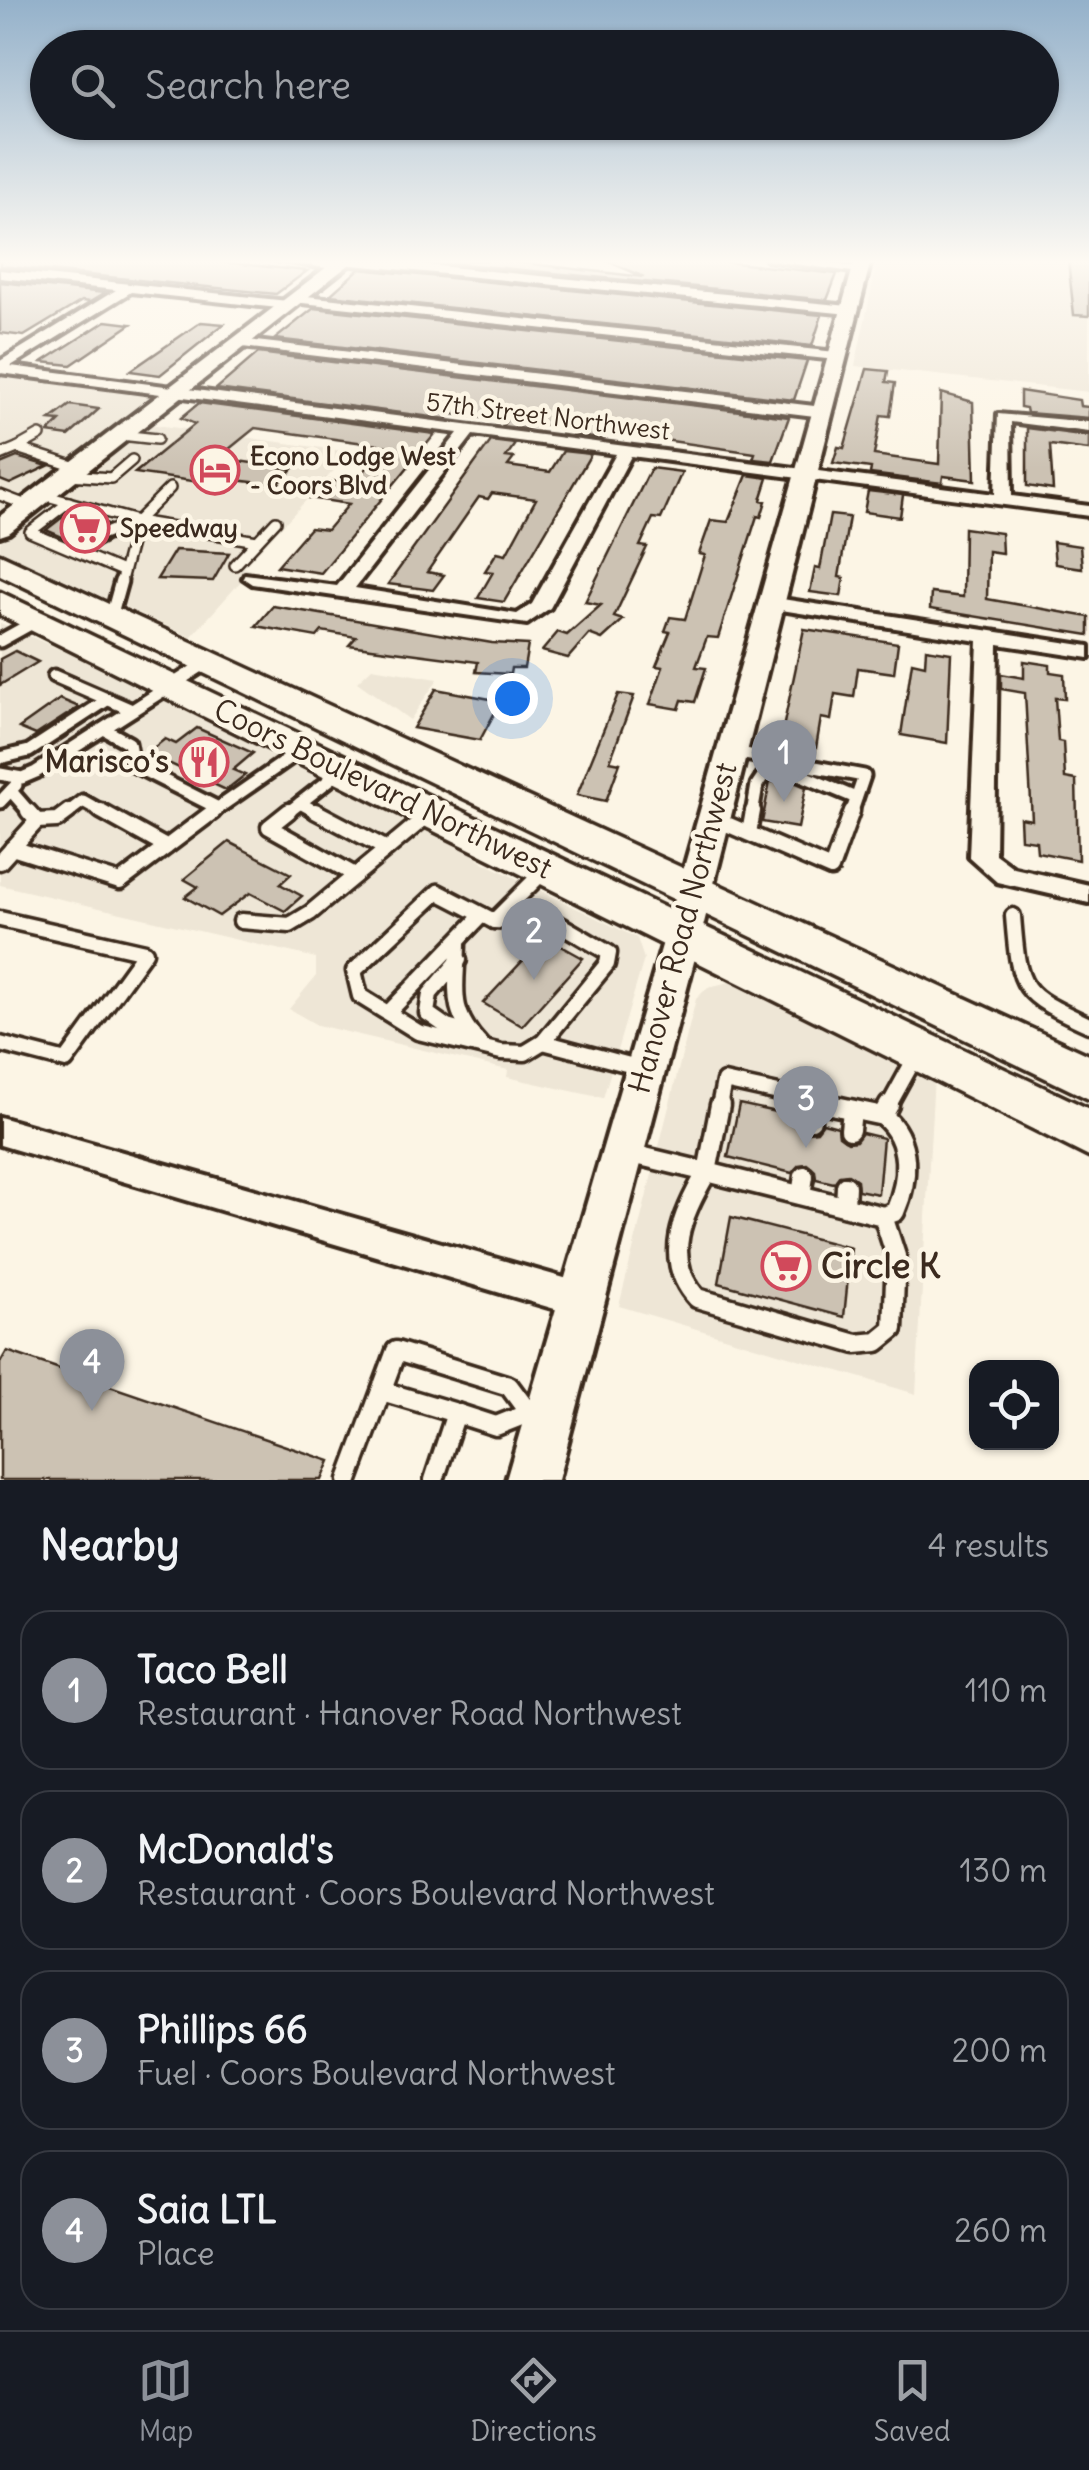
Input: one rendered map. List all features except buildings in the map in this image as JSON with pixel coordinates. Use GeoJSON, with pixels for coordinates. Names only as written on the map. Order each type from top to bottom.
{"type":"FeatureCollection","features":[{"type":"Feature","properties":{"kind":"main road"},"geometry":{"type":"LineString","coordinates":[[0,528],[257,329]]}},
{"type":"Feature","properties":{"kind":"main road","name":"Coors Boulevard Northwest"},"geometry":{"type":"LineString","coordinates":[[0,563],[206,663],[688,914],[918,1051],[1066,1112],[1089,1134]]}},
{"type":"Feature","properties":{"kind":"main road"},"geometry":{"type":"LineString","coordinates":[[0,576],[34,580]]}},
{"type":"Feature","properties":{"kind":"main road","name":"Coors Boulevard Northwest"},"geometry":{"type":"LineString","coordinates":[[0,602],[546,868],[688,914],[1089,1078]]}},
{"type":"Feature","properties":{"kind":"street"},"geometry":{"type":"LineString","coordinates":[[0,368],[62,329]]}},
{"type":"Feature","properties":{"kind":"street"},"geometry":{"type":"LineString","coordinates":[[565,329],[836,356]]}},
{"type":"Feature","properties":{"kind":"street","name":"Hanover Road Northwest"},"geometry":{"type":"LineString","coordinates":[[532,1480],[539,1416],[582,1300],[624,1152],[844,329]]}},
{"type":"Feature","properties":{"kind":"street"},"geometry":{"type":"LineString","coordinates":[[239,343],[823,412]]}},
{"type":"Feature","properties":{"kind":"street","name":"57th Street Northwest"},"geometry":{"type":"LineString","coordinates":[[0,368],[1089,511]]}},
{"type":"Feature","properties":{"kind":"street"},"geometry":{"type":"LineString","coordinates":[[1004,500],[1003,417],[1089,427]]}},
{"type":"Feature","properties":{"kind":"street"},"geometry":{"type":"LineString","coordinates":[[341,593],[468,431]]}},
{"type":"Feature","properties":{"kind":"street"},"geometry":{"type":"LineString","coordinates":[[252,578],[520,620],[540,608],[626,451]]}},
{"type":"Feature","properties":{"kind":"street"},"geometry":{"type":"LineString","coordinates":[[770,602],[1089,652]]}},
{"type":"Feature","properties":{"kind":"street"},"geometry":{"type":"LineString","coordinates":[[988,636],[982,857],[990,866],[1022,881],[1089,894]]}},
{"type":"Feature","properties":{"kind":"street"},"geometry":{"type":"LineString","coordinates":[[0,1132],[582,1300]]}},
{"type":"Feature","properties":{"kind":"lane"},"geometry":{"type":"LineString","coordinates":[[0,455],[40,435]]}},
{"type":"Feature","properties":{"kind":"lane"},"geometry":{"type":"LineString","coordinates":[[122,435],[157,439],[142,452]]}},
{"type":"Feature","properties":{"kind":"lane"},"geometry":{"type":"LineString","coordinates":[[17,448],[74,471],[110,478],[132,460]]}},
{"type":"Feature","properties":{"kind":"lane"},"geometry":{"type":"LineString","coordinates":[[103,534],[137,521],[170,488]]}},
{"type":"Feature","properties":{"kind":"lane"},"geometry":{"type":"LineString","coordinates":[[0,495],[69,502],[137,521],[257,541]]}},
{"type":"Feature","properties":{"kind":"lane"},"geometry":{"type":"LineString","coordinates":[[69,502],[30,532],[44,534],[122,571]]}},
{"type":"Feature","properties":{"kind":"lane"},"geometry":{"type":"LineString","coordinates":[[71,520],[93,509]]}},
{"type":"Feature","properties":{"kind":"lane"},"geometry":{"type":"LineString","coordinates":[[112,617],[137,521]]}},
{"type":"Feature","properties":{"kind":"lane"},"geometry":{"type":"LineString","coordinates":[[235,565],[276,522]]}},
{"type":"Feature","properties":{"kind":"lane"},"geometry":{"type":"LineString","coordinates":[[0,640],[37,620]]}},
{"type":"Feature","properties":{"kind":"lane"},"geometry":{"type":"LineString","coordinates":[[0,802],[22,778],[206,663]]}},
{"type":"Feature","properties":{"kind":"lane"},"geometry":{"type":"LineString","coordinates":[[54,676],[132,710]]}},
{"type":"Feature","properties":{"kind":"lane"},"geometry":{"type":"LineString","coordinates":[[0,758],[29,751],[107,700]]}},
{"type":"Feature","properties":{"kind":"lane"},"geometry":{"type":"LineString","coordinates":[[104,729],[129,743],[133,765],[218,808]]}},
{"type":"Feature","properties":{"kind":"lane"},"geometry":{"type":"LineString","coordinates":[[12,848],[120,882],[302,750]]}},
{"type":"Feature","properties":{"kind":"lane"},"geometry":{"type":"LineString","coordinates":[[712,818],[831,868],[864,776],[730,751]]}},
{"type":"Feature","properties":{"kind":"lane"},"geometry":{"type":"LineString","coordinates":[[343,769],[269,827],[356,875]]}},
{"type":"Feature","properties":{"kind":"lane"},"geometry":{"type":"LineString","coordinates":[[748,833],[757,786],[765,773],[794,772],[856,798]]}},
{"type":"Feature","properties":{"kind":"lane"},"geometry":{"type":"LineString","coordinates":[[0,774],[22,778]]}},
{"type":"Feature","properties":{"kind":"lane"},"geometry":{"type":"LineString","coordinates":[[10,790],[37,821]]}},
{"type":"Feature","properties":{"kind":"lane"},"geometry":{"type":"LineString","coordinates":[[0,862],[37,821],[57,820],[83,801],[166,847]]}},
{"type":"Feature","properties":{"kind":"lane"},"geometry":{"type":"LineString","coordinates":[[300,803],[387,848]]}},
{"type":"Feature","properties":{"kind":"lane"},"geometry":{"type":"LineString","coordinates":[[241,921],[290,924],[431,812]]}},
{"type":"Feature","properties":{"kind":"lane"},"geometry":{"type":"LineString","coordinates":[[388,1013],[458,941],[546,868]]}},
{"type":"Feature","properties":{"kind":"lane"},"geometry":{"type":"LineString","coordinates":[[438,892],[488,918],[561,924],[609,952],[607,964],[543,1042],[525,1052],[484,1048],[418,1032],[388,1013],[360,996],[354,971],[438,892]]}},
{"type":"Feature","properties":{"kind":"lane"},"geometry":{"type":"LineString","coordinates":[[1014,916],[1018,979],[1028,997],[1089,1025]]}},
{"type":"Feature","properties":{"kind":"lane"},"geometry":{"type":"LineString","coordinates":[[0,919],[146,952],[66,1061],[0,1044]]}},
{"type":"Feature","properties":{"kind":"lane"},"geometry":{"type":"LineString","coordinates":[[458,941],[460,972],[452,995],[459,1021],[484,1048]]}},
{"type":"Feature","properties":{"kind":"lane"},"geometry":{"type":"LineString","coordinates":[[459,960],[428,992],[426,1010],[437,1024],[468,1033]]}},
{"type":"Feature","properties":{"kind":"lane"},"geometry":{"type":"LineString","coordinates":[[543,1042],[646,1069]]}},
{"type":"Feature","properties":{"kind":"lane"},"geometry":{"type":"LineString","coordinates":[[883,1116],[918,1051]]}},
{"type":"Feature","properties":{"kind":"lane"},"geometry":{"type":"LineString","coordinates":[[624,1152],[706,1172],[802,1196],[845,1206],[884,1216],[895,1212],[901,1201],[904,1140],[896,1124],[883,1116],[724,1080],[706,1172],[688,1202],[677,1250],[676,1271],[684,1288],[697,1298],[856,1344],[877,1342],[893,1329],[896,1256],[884,1216]]}},
{"type":"Feature","properties":{"kind":"lane"},"geometry":{"type":"LineString","coordinates":[[811,1120],[813,1101]]}},
{"type":"Feature","properties":{"kind":"lane"},"geometry":{"type":"LineString","coordinates":[[850,1130],[852,1110]]}},
{"type":"Feature","properties":{"kind":"lane"},"geometry":{"type":"LineString","coordinates":[[802,1196],[804,1176]]}},
{"type":"Feature","properties":{"kind":"lane"},"geometry":{"type":"LineString","coordinates":[[845,1206],[846,1186]]}},
{"type":"Feature","properties":{"kind":"lane"},"geometry":{"type":"LineString","coordinates":[[348,1480],[396,1351],[510,1386],[539,1416]]}},
{"type":"Feature","properties":{"kind":"lane"},"geometry":{"type":"LineString","coordinates":[[382,1390],[496,1426],[539,1416]]}},
{"type":"Feature","properties":{"kind":"lane"},"geometry":{"type":"LineString","coordinates":[[434,1480],[456,1414]]}},
{"type":"Feature","properties":{"kind":"shaded area"},"geometry":{"type":"Polygon","coordinates":[[[863,329],[1089,329],[1089,392],[855,366],[863,329]]]}},
{"type":"Feature","properties":{"kind":"shaded area"},"geometry":{"type":"Polygon","coordinates":[[[0,375],[158,394],[159,397],[0,517],[0,375]]]}},
{"type":"Feature","properties":{"kind":"shaded area"},"geometry":{"type":"Polygon","coordinates":[[[149,424],[351,452],[244,567],[251,570],[191,637],[0,550],[0,542],[149,424]]]}},
{"type":"Feature","properties":{"kind":"shaded area"},"geometry":{"type":"Polygon","coordinates":[[[0,623],[174,700],[449,837],[483,862],[637,938],[644,959],[603,1098],[507,1077],[508,1070],[317,1025],[289,1009],[316,976],[316,958],[0,885],[0,623]]]}},
{"type":"Feature","properties":{"kind":"shaded area"},"geometry":{"type":"Polygon","coordinates":[[[372,668],[438,679],[410,720],[357,682],[372,668]]]}},
{"type":"Feature","properties":{"kind":"shaded area"},"geometry":{"type":"Polygon","coordinates":[[[739,980],[934,1076],[916,1394],[619,1306],[696,999],[708,987],[739,980]]]}},
{"type":"Feature","properties":{"kind":"place","name":"Econo Lodge West - Coors Blvd"},"geometry":{"type":"Point","coordinates":[215,470]}},
{"type":"Feature","properties":{"kind":"place","name":"Speedway"},"geometry":{"type":"Point","coordinates":[85,528]}},
{"type":"Feature","properties":{"kind":"place","name":"Marisco's"},"geometry":{"type":"Point","coordinates":[204,762]}},
{"type":"Feature","properties":{"kind":"place","name":"Taco Bell"},"geometry":{"type":"Point","coordinates":[784,802]}},
{"type":"Feature","properties":{"kind":"place","name":"McDonald's"},"geometry":{"type":"Point","coordinates":[534,980]}},
{"type":"Feature","properties":{"kind":"place","name":"Phillips 66"},"geometry":{"type":"Point","coordinates":[806,1148]}},
{"type":"Feature","properties":{"kind":"place","name":"Circle K"},"geometry":{"type":"Point","coordinates":[786,1266]}},
{"type":"Feature","properties":{"kind":"place","name":"Saia LTL"},"geometry":{"type":"Point","coordinates":[92,1411]}}]}
